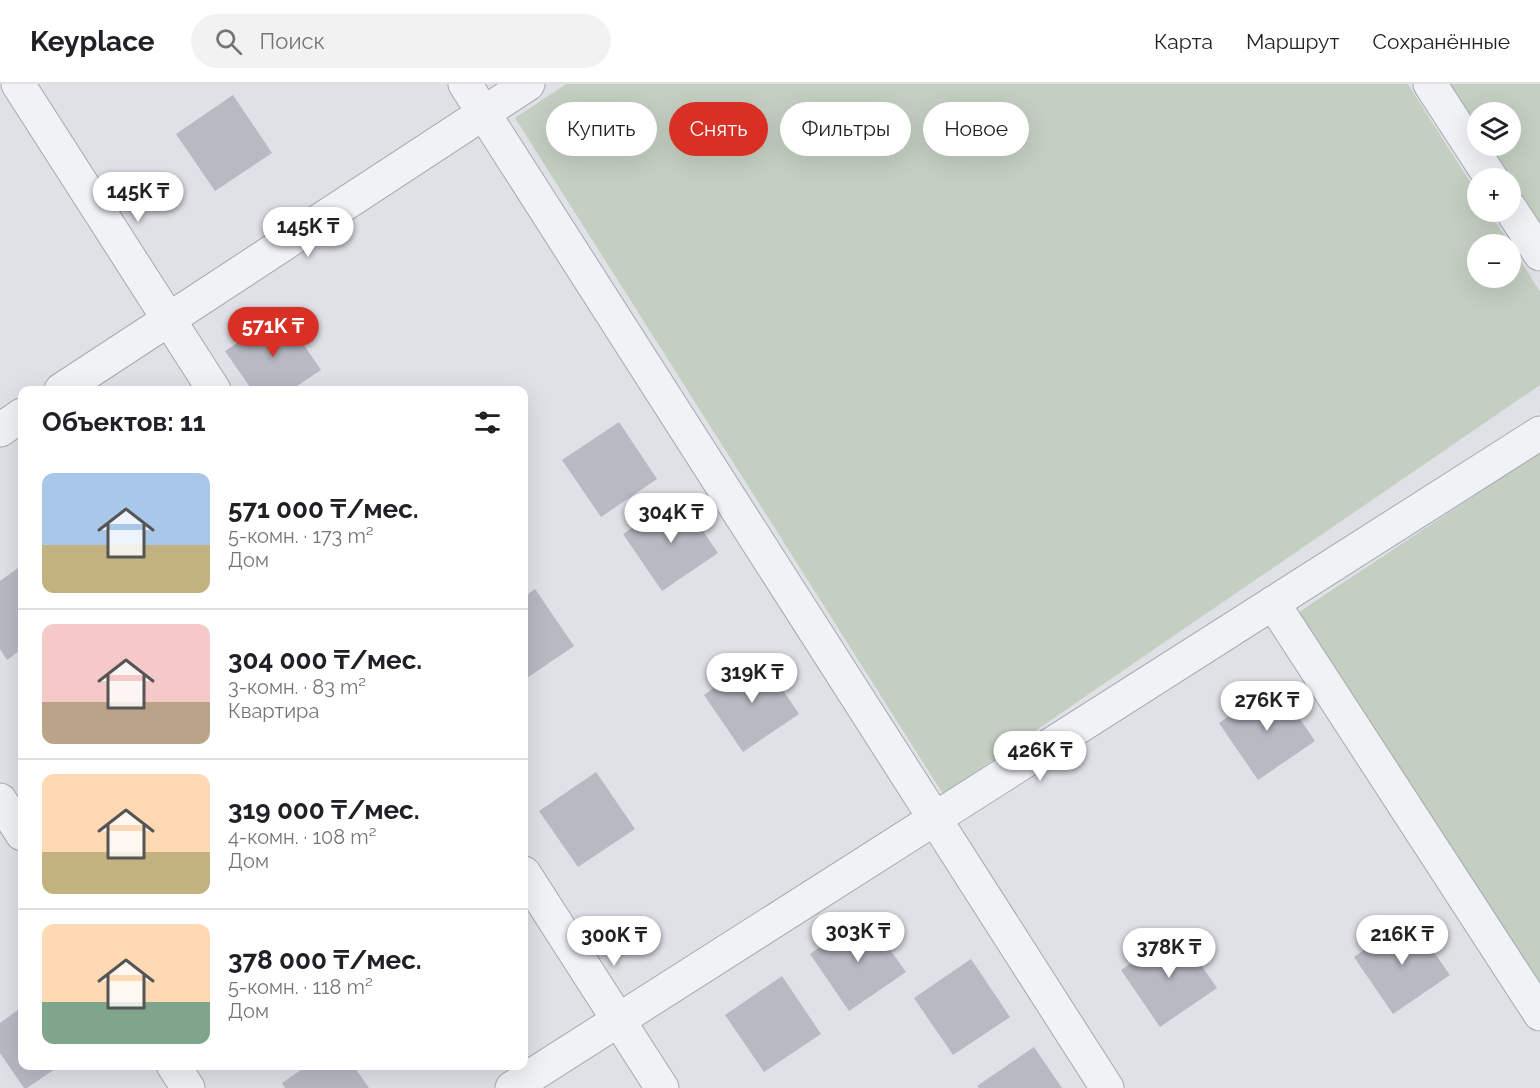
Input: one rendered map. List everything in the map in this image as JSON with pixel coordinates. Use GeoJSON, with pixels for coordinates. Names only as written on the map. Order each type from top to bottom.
{"type":"FeatureCollection","features":[{"type":"Feature","properties":{"kind":"street"},"geometry":{"type":"LineString","coordinates":[[18,84],[211,386]]}},
{"type":"Feature","properties":{"kind":"street"},"geometry":{"type":"LineString","coordinates":[[465,84],[1107,1088]]}},
{"type":"Feature","properties":{"kind":"street"},"geometry":{"type":"LineString","coordinates":[[67,386],[528,84]]}},
{"type":"Feature","properties":{"kind":"street"},"geometry":{"type":"LineString","coordinates":[[1430,84],[1485,168]]}},
{"type":"Feature","properties":{"kind":"street"},"geometry":{"type":"LineString","coordinates":[[1519,222],[1540,254]]}},
{"type":"Feature","properties":{"kind":"street"},"geometry":{"type":"LineString","coordinates":[[0,430],[18,419]]}},
{"type":"Feature","properties":{"kind":"street"},"geometry":{"type":"LineString","coordinates":[[512,1088],[1540,433]]}},
{"type":"Feature","properties":{"kind":"street"},"geometry":{"type":"LineString","coordinates":[[1273,603],[1540,1014]]}},
{"type":"Feature","properties":{"kind":"street"},"geometry":{"type":"LineString","coordinates":[[0,800],[18,828]]}},
{"type":"Feature","properties":{"kind":"street"},"geometry":{"type":"LineString","coordinates":[[528,879],[662,1088]]}},
{"type":"Feature","properties":{"kind":"street"},"geometry":{"type":"LineString","coordinates":[[176,1070],[188,1088]]}},
{"type":"Feature","properties":{"kind":"green space"},"geometry":{"type":"Polygon","coordinates":[[[566,84],[1408,84],[1467,177],[1467,222],[1496,222],[1503,234],[1467,234],[1467,288],[1521,288],[1521,261],[1540,292],[1540,385],[943,794],[515,118],[566,84]]]}},
{"type":"Feature","properties":{"kind":"green space"},"geometry":{"type":"Polygon","coordinates":[[[1449,84],[1540,84],[1540,227],[1521,197],[1521,168],[1502,168],[1494,156],[1521,156],[1521,102],[1467,102],[1467,113],[1449,84]]]}},
{"type":"Feature","properties":{"kind":"green space"},"geometry":{"type":"Polygon","coordinates":[[[1540,452],[1540,983],[1296,614],[1540,452]]]}},
{"type":"Feature","properties":{"kind":"building"},"geometry":{"type":"Polygon","coordinates":[[[233,95],[272,153],[215,191],[176,134],[233,95]]]}},
{"type":"Feature","properties":{"kind":"building"},"geometry":{"type":"Polygon","coordinates":[[[282,313],[321,370],[297,386],[249,386],[225,351],[282,313]]]}},
{"type":"Feature","properties":{"kind":"building"},"geometry":{"type":"Polygon","coordinates":[[[619,422],[657,479],[601,517],[562,460],[619,422]]]}},
{"type":"Feature","properties":{"kind":"building"},"geometry":{"type":"Polygon","coordinates":[[[679,496],[718,553],[662,591],[623,534],[679,496]]]}},
{"type":"Feature","properties":{"kind":"building"},"geometry":{"type":"Polygon","coordinates":[[[18,568],[18,652],[7,660],[0,649],[0,581],[18,568]]]}},
{"type":"Feature","properties":{"kind":"building"},"geometry":{"type":"Polygon","coordinates":[[[535,589],[574,646],[528,677],[528,594],[535,589]]]}},
{"type":"Feature","properties":{"kind":"building"},"geometry":{"type":"Polygon","coordinates":[[[760,656],[799,714],[743,752],[704,695],[760,656]]]}},
{"type":"Feature","properties":{"kind":"building"},"geometry":{"type":"Polygon","coordinates":[[[1276,684],[1315,741],[1258,780],[1219,723],[1276,684]]]}},
{"type":"Feature","properties":{"kind":"building"},"geometry":{"type":"Polygon","coordinates":[[[596,772],[635,829],[578,867],[539,811],[596,772]]]}},
{"type":"Feature","properties":{"kind":"building"},"geometry":{"type":"Polygon","coordinates":[[[866,916],[906,972],[849,1011],[810,954],[866,916]]]}},
{"type":"Feature","properties":{"kind":"building"},"geometry":{"type":"Polygon","coordinates":[[[1410,918],[1450,975],[1393,1014],[1354,957],[1410,918]]]}},
{"type":"Feature","properties":{"kind":"building"},"geometry":{"type":"Polygon","coordinates":[[[1178,932],[1217,988],[1160,1027],[1121,970],[1178,932]]]}},
{"type":"Feature","properties":{"kind":"building"},"geometry":{"type":"Polygon","coordinates":[[[971,959],[1010,1017],[953,1055],[914,998],[971,959]]]}},
{"type":"Feature","properties":{"kind":"building"},"geometry":{"type":"Polygon","coordinates":[[[782,976],[821,1034],[764,1072],[725,1015],[782,976]]]}},
{"type":"Feature","properties":{"kind":"building"},"geometry":{"type":"Polygon","coordinates":[[[18,1010],[18,1070],[54,1070],[24,1088],[0,1053],[0,1023],[18,1010]]]}},
{"type":"Feature","properties":{"kind":"building"},"geometry":{"type":"Polygon","coordinates":[[[1034,1047],[1062,1088],[979,1088],[977,1086],[1034,1047]]]}},
{"type":"Feature","properties":{"kind":"building"},"geometry":{"type":"Polygon","coordinates":[[[301,1070],[356,1070],[369,1088],[285,1088],[282,1083],[301,1070]]]}}]}
